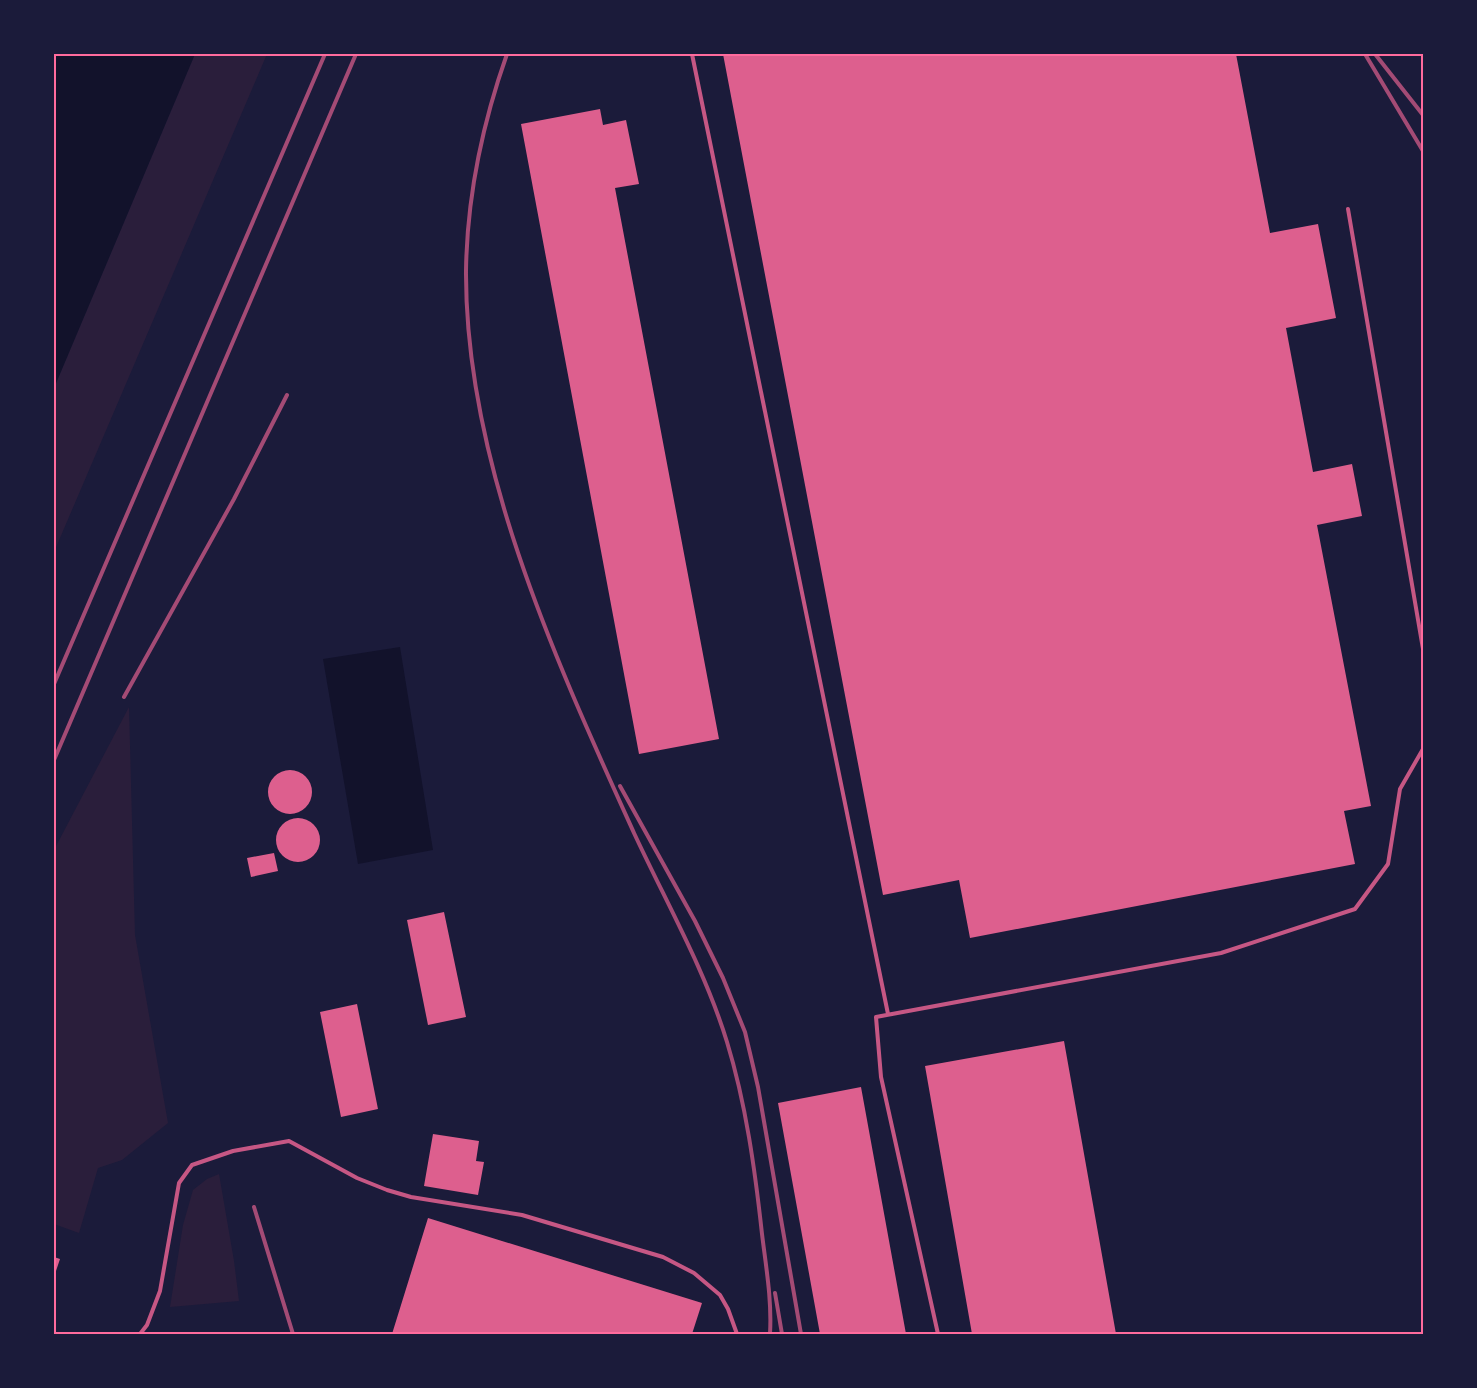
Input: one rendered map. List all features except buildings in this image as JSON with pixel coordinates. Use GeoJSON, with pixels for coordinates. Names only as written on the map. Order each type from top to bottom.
{"type":"FeatureCollection","features":[{"type":"Feature","properties":{"kind":"lane"},"geometry":{"type":"LineString","coordinates":[[692,54],[888,1014]]}},
{"type":"Feature","properties":{"kind":"lane"},"geometry":{"type":"LineString","coordinates":[[1348,208],[1423,649]]}},
{"type":"Feature","properties":{"kind":"lane"},"geometry":{"type":"LineString","coordinates":[[938,1334],[881,1077],[876,1017],[1220,953],[1355,909],[1388,864],[1400,789],[1423,749]]}},
{"type":"Feature","properties":{"kind":"lane"},"geometry":{"type":"LineString","coordinates":[[140,1334],[147,1325],[160,1291],[179,1183],[192,1165],[232,1151],[289,1141],[357,1178],[411,1198],[522,1215],[663,1257],[694,1273],[720,1295],[728,1309],[737,1334]]}},
{"type":"Feature","properties":{"kind":"shaded area"},"geometry":{"type":"Polygon","coordinates":[[[54,54],[195,54],[54,388],[54,54]]]}},
{"type":"Feature","properties":{"kind":"shaded area"},"geometry":{"type":"Polygon","coordinates":[[[195,54],[267,54],[54,552],[54,388],[195,54]]]}},
{"type":"Feature","properties":{"kind":"shaded area"},"geometry":{"type":"Polygon","coordinates":[[[400,647],[433,850],[358,864],[323,659],[400,647]]]}},
{"type":"Feature","properties":{"kind":"shaded area"},"geometry":{"type":"Polygon","coordinates":[[[129,707],[135,935],[168,1123],[122,1160],[98,1168],[79,1233],[54,1224],[54,850],[129,707]]]}},
{"type":"Feature","properties":{"kind":"shaded area"},"geometry":{"type":"Polygon","coordinates":[[[219,1174],[239,1301],[170,1307],[183,1225],[193,1190],[207,1179],[219,1174]]]}},
{"type":"Feature","properties":{"kind":"railway"},"geometry":{"type":"LineString","coordinates":[[54,684],[325,54]]}},
{"type":"Feature","properties":{"kind":"railway"},"geometry":{"type":"LineString","coordinates":[[54,760],[356,54]]}},
{"type":"Feature","properties":{"kind":"railway"},"geometry":{"type":"LineString","coordinates":[[507,54],[484,133],[469,216],[466,271],[470,344],[481,416],[498,488],[520,560],[546,630],[604,767],[708,989],[727,1042],[740,1089],[753,1161],[768,1284],[770,1334]]}},
{"type":"Feature","properties":{"kind":"railway"},"geometry":{"type":"LineString","coordinates":[[1365,54],[1423,151]]}},
{"type":"Feature","properties":{"kind":"railway"},"geometry":{"type":"LineString","coordinates":[[1375,54],[1423,115]]}},
{"type":"Feature","properties":{"kind":"railway"},"geometry":{"type":"LineString","coordinates":[[124,697],[234,499],[287,395]]}},
{"type":"Feature","properties":{"kind":"railway"},"geometry":{"type":"LineString","coordinates":[[620,786],[695,921],[723,978],[745,1032],[758,1087],[801,1334]]}},
{"type":"Feature","properties":{"kind":"railway"},"geometry":{"type":"LineString","coordinates":[[254,1207],[293,1334]]}},
{"type":"Feature","properties":{"kind":"railway"},"geometry":{"type":"LineString","coordinates":[[775,1293],[782,1334]]}}]}
